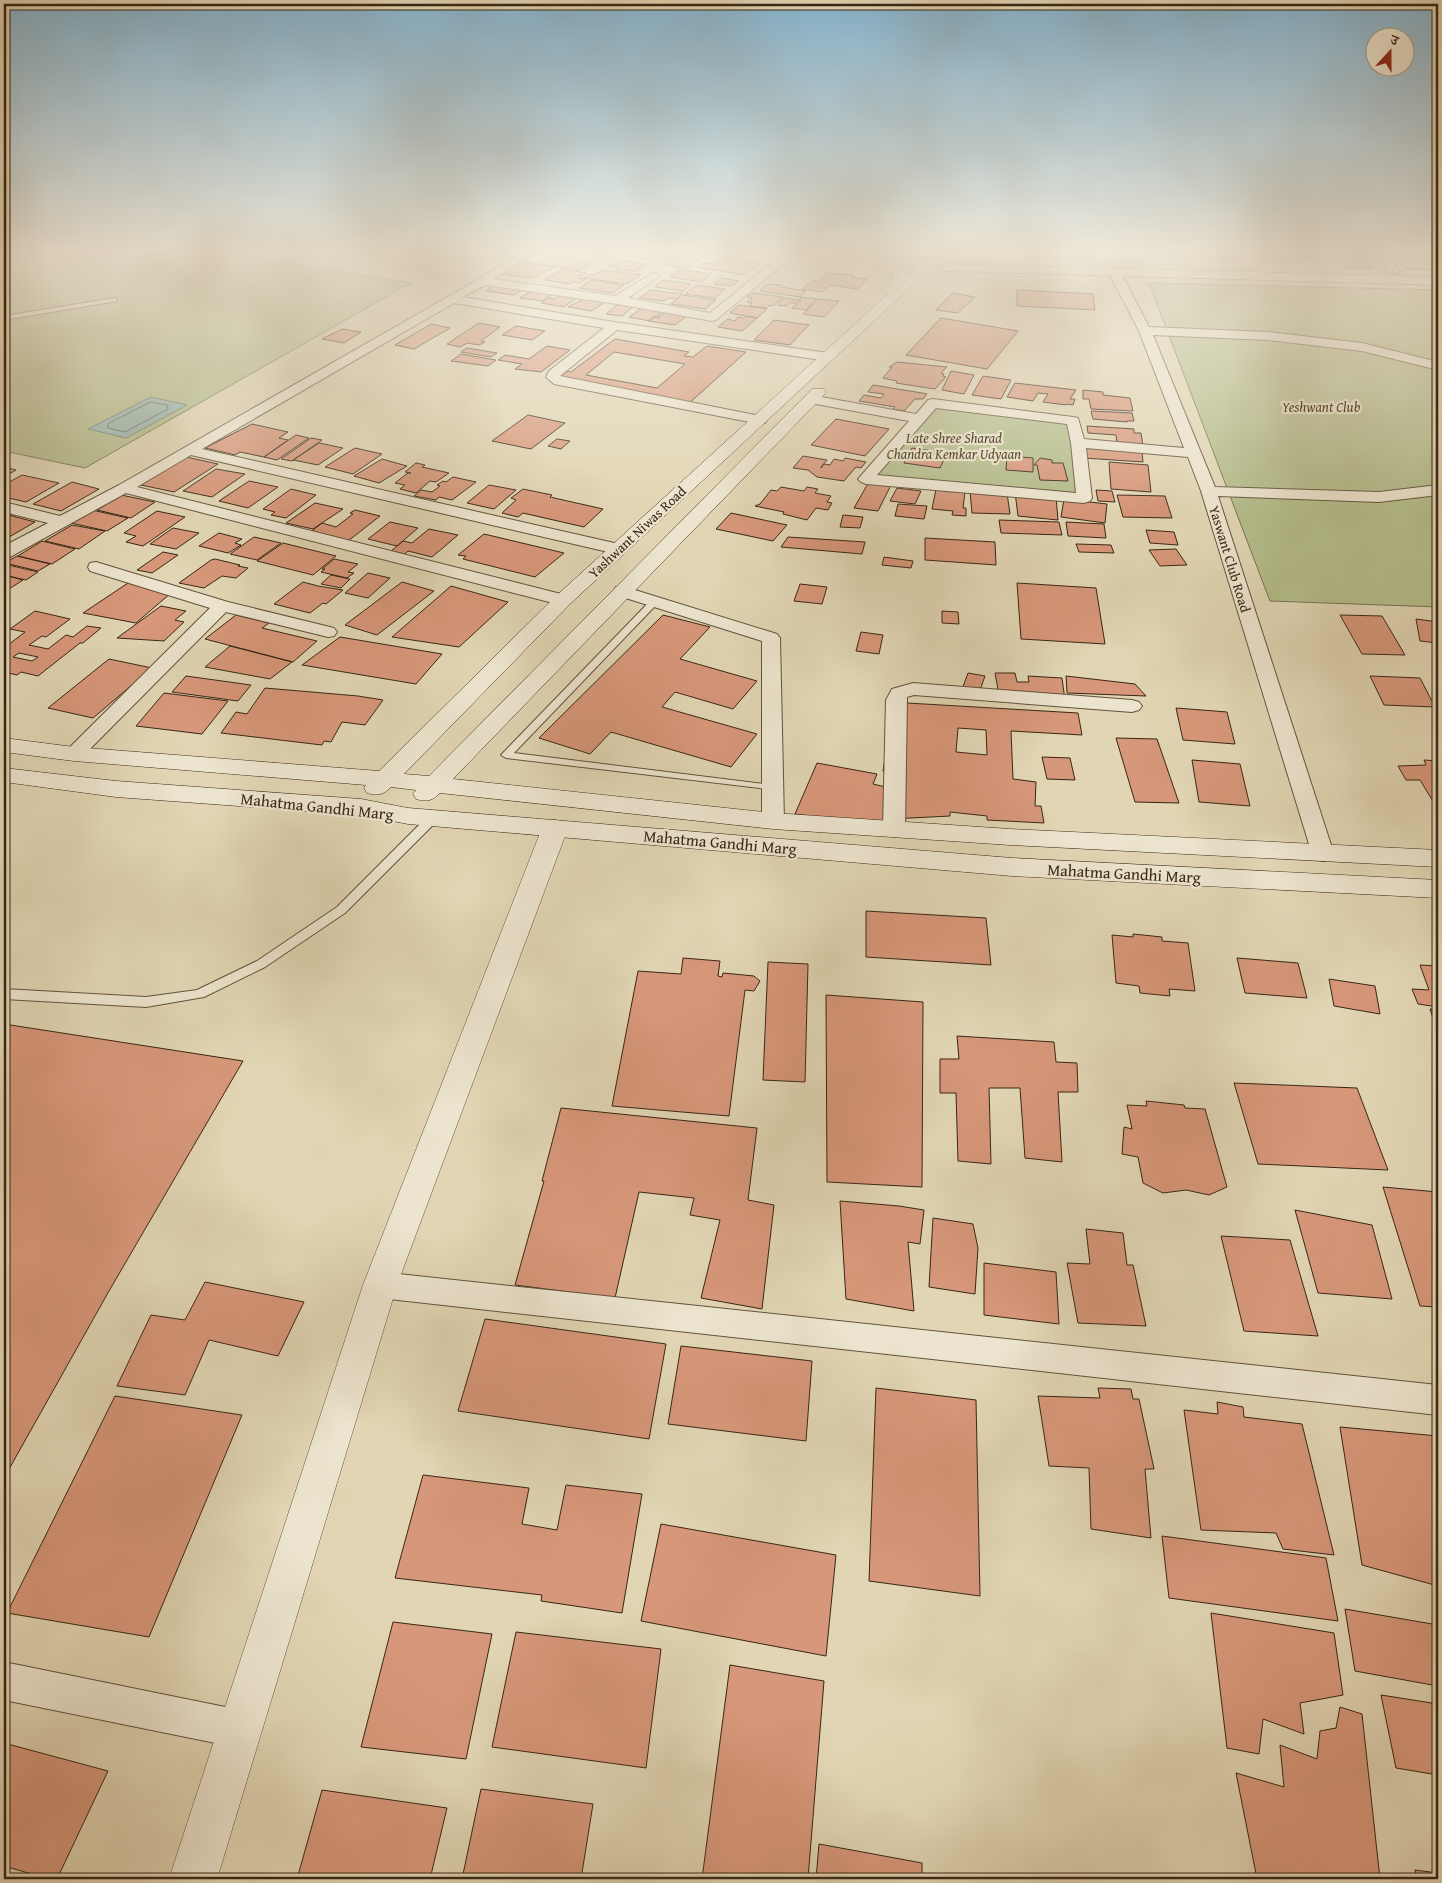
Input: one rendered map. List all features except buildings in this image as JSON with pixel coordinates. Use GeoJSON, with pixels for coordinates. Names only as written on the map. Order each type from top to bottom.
{"type":"FeatureCollection","features":[{"type":"Feature","properties":{"kind":"main road","name":"Yashwant Niwas Road"},"geometry":{"type":"LineString","coordinates":[[408,816],[433,785],[810,399],[859,337]]}},
{"type":"Feature","properties":{"kind":"main road","name":"Yashwant Niwas Road"},"geometry":{"type":"LineString","coordinates":[[361,807],[384,779],[563,600],[617,549],[760,420],[832,369],[864,337]]}},
{"type":"Feature","properties":{"kind":"main road","name":"Mahatma Gandhi Marg"},"geometry":{"type":"LineString","coordinates":[[4,745],[74,754],[384,779],[774,821],[1323,854],[1438,859]]}},
{"type":"Feature","properties":{"kind":"main road","name":"Mahatma Gandhi Marg"},"geometry":{"type":"LineString","coordinates":[[4,775],[116,790],[361,807],[408,816],[1012,867],[1438,889]]}},
{"type":"Feature","properties":{"kind":"main road"},"geometry":{"type":"LineString","coordinates":[[193,1879],[380,1286],[554,828]]}},
{"type":"Feature","properties":{"kind":"street"},"geometry":{"type":"LineString","coordinates":[[4,553],[124,488],[386,337]]}},
{"type":"Feature","properties":{"kind":"street"},"geometry":{"type":"LineString","coordinates":[[600,337],[554,374],[553,377],[559,381],[760,420]]}},
{"type":"Feature","properties":{"kind":"street"},"geometry":{"type":"LineString","coordinates":[[669,337],[832,369]]}},
{"type":"Feature","properties":{"kind":"street","name":"Yaswant Club Road"},"geometry":{"type":"LineString","coordinates":[[1148,337],[1209,492],[1323,854]]}},
{"type":"Feature","properties":{"kind":"street"},"geometry":{"type":"LineString","coordinates":[[1275,337],[1362,347],[1438,366]]}},
{"type":"Feature","properties":{"kind":"street"},"geometry":{"type":"LineString","coordinates":[[810,399],[920,419]]}},
{"type":"Feature","properties":{"kind":"street"},"geometry":{"type":"LineString","coordinates":[[933,403],[1073,421],[1078,443],[1084,498],[866,479],[933,403]]}},
{"type":"Feature","properties":{"kind":"street"},"geometry":{"type":"LineString","coordinates":[[1078,443],[1194,453]]}},
{"type":"Feature","properties":{"kind":"street"},"geometry":{"type":"LineString","coordinates":[[188,450],[617,549]]}},
{"type":"Feature","properties":{"kind":"street"},"geometry":{"type":"LineString","coordinates":[[124,488],[563,600]]}},
{"type":"Feature","properties":{"kind":"street"},"geometry":{"type":"LineString","coordinates":[[1209,492],[1380,497],[1438,490]]}},
{"type":"Feature","properties":{"kind":"street"},"geometry":{"type":"LineString","coordinates":[[4,507],[61,521]]}},
{"type":"Feature","properties":{"kind":"street"},"geometry":{"type":"LineString","coordinates":[[96,567],[222,606],[328,632]]}},
{"type":"Feature","properties":{"kind":"street"},"geometry":{"type":"LineString","coordinates":[[622,591],[771,638],[774,821]]}},
{"type":"Feature","properties":{"kind":"street"},"geometry":{"type":"LineString","coordinates":[[74,754],[222,606]]}},
{"type":"Feature","properties":{"kind":"street"},"geometry":{"type":"LineString","coordinates":[[894,829],[896,700],[899,693],[913,689],[1132,706]]}},
{"type":"Feature","properties":{"kind":"street"},"geometry":{"type":"LineString","coordinates":[[380,1286],[1438,1400]]}},
{"type":"Feature","properties":{"kind":"street"},"geometry":{"type":"LineString","coordinates":[[4,1681],[240,1729]]}},
{"type":"Feature","properties":{"kind":"lane"},"geometry":{"type":"LineString","coordinates":[[655,601],[506,754],[773,788]]}},
{"type":"Feature","properties":{"kind":"lane"},"geometry":{"type":"LineString","coordinates":[[4,994],[146,1002],[199,994],[261,964],[341,910],[434,818]]}},
{"type":"Feature","properties":{"kind":"green space"},"geometry":{"type":"Polygon","coordinates":[[[4,337],[316,337],[85,468],[4,451],[4,337]]]}},
{"type":"Feature","properties":{"kind":"green space","name":"Yeshwant Club"},"geometry":{"type":"Polygon","coordinates":[[[1169,337],[1438,337],[1438,607],[1270,601],[1169,337]]]}},
{"type":"Feature","properties":{"kind":"green space","name":"Late Shree Sharad Chandra Kemkar Udyaan"},"geometry":{"type":"Polygon","coordinates":[[[933,403],[1073,421],[1084,498],[866,479],[933,403]]]}},
{"type":"Feature","properties":{"kind":"water"},"geometry":{"type":"Polygon","coordinates":[[[151,397],[187,405],[126,438],[88,429],[151,397]]]}}]}
